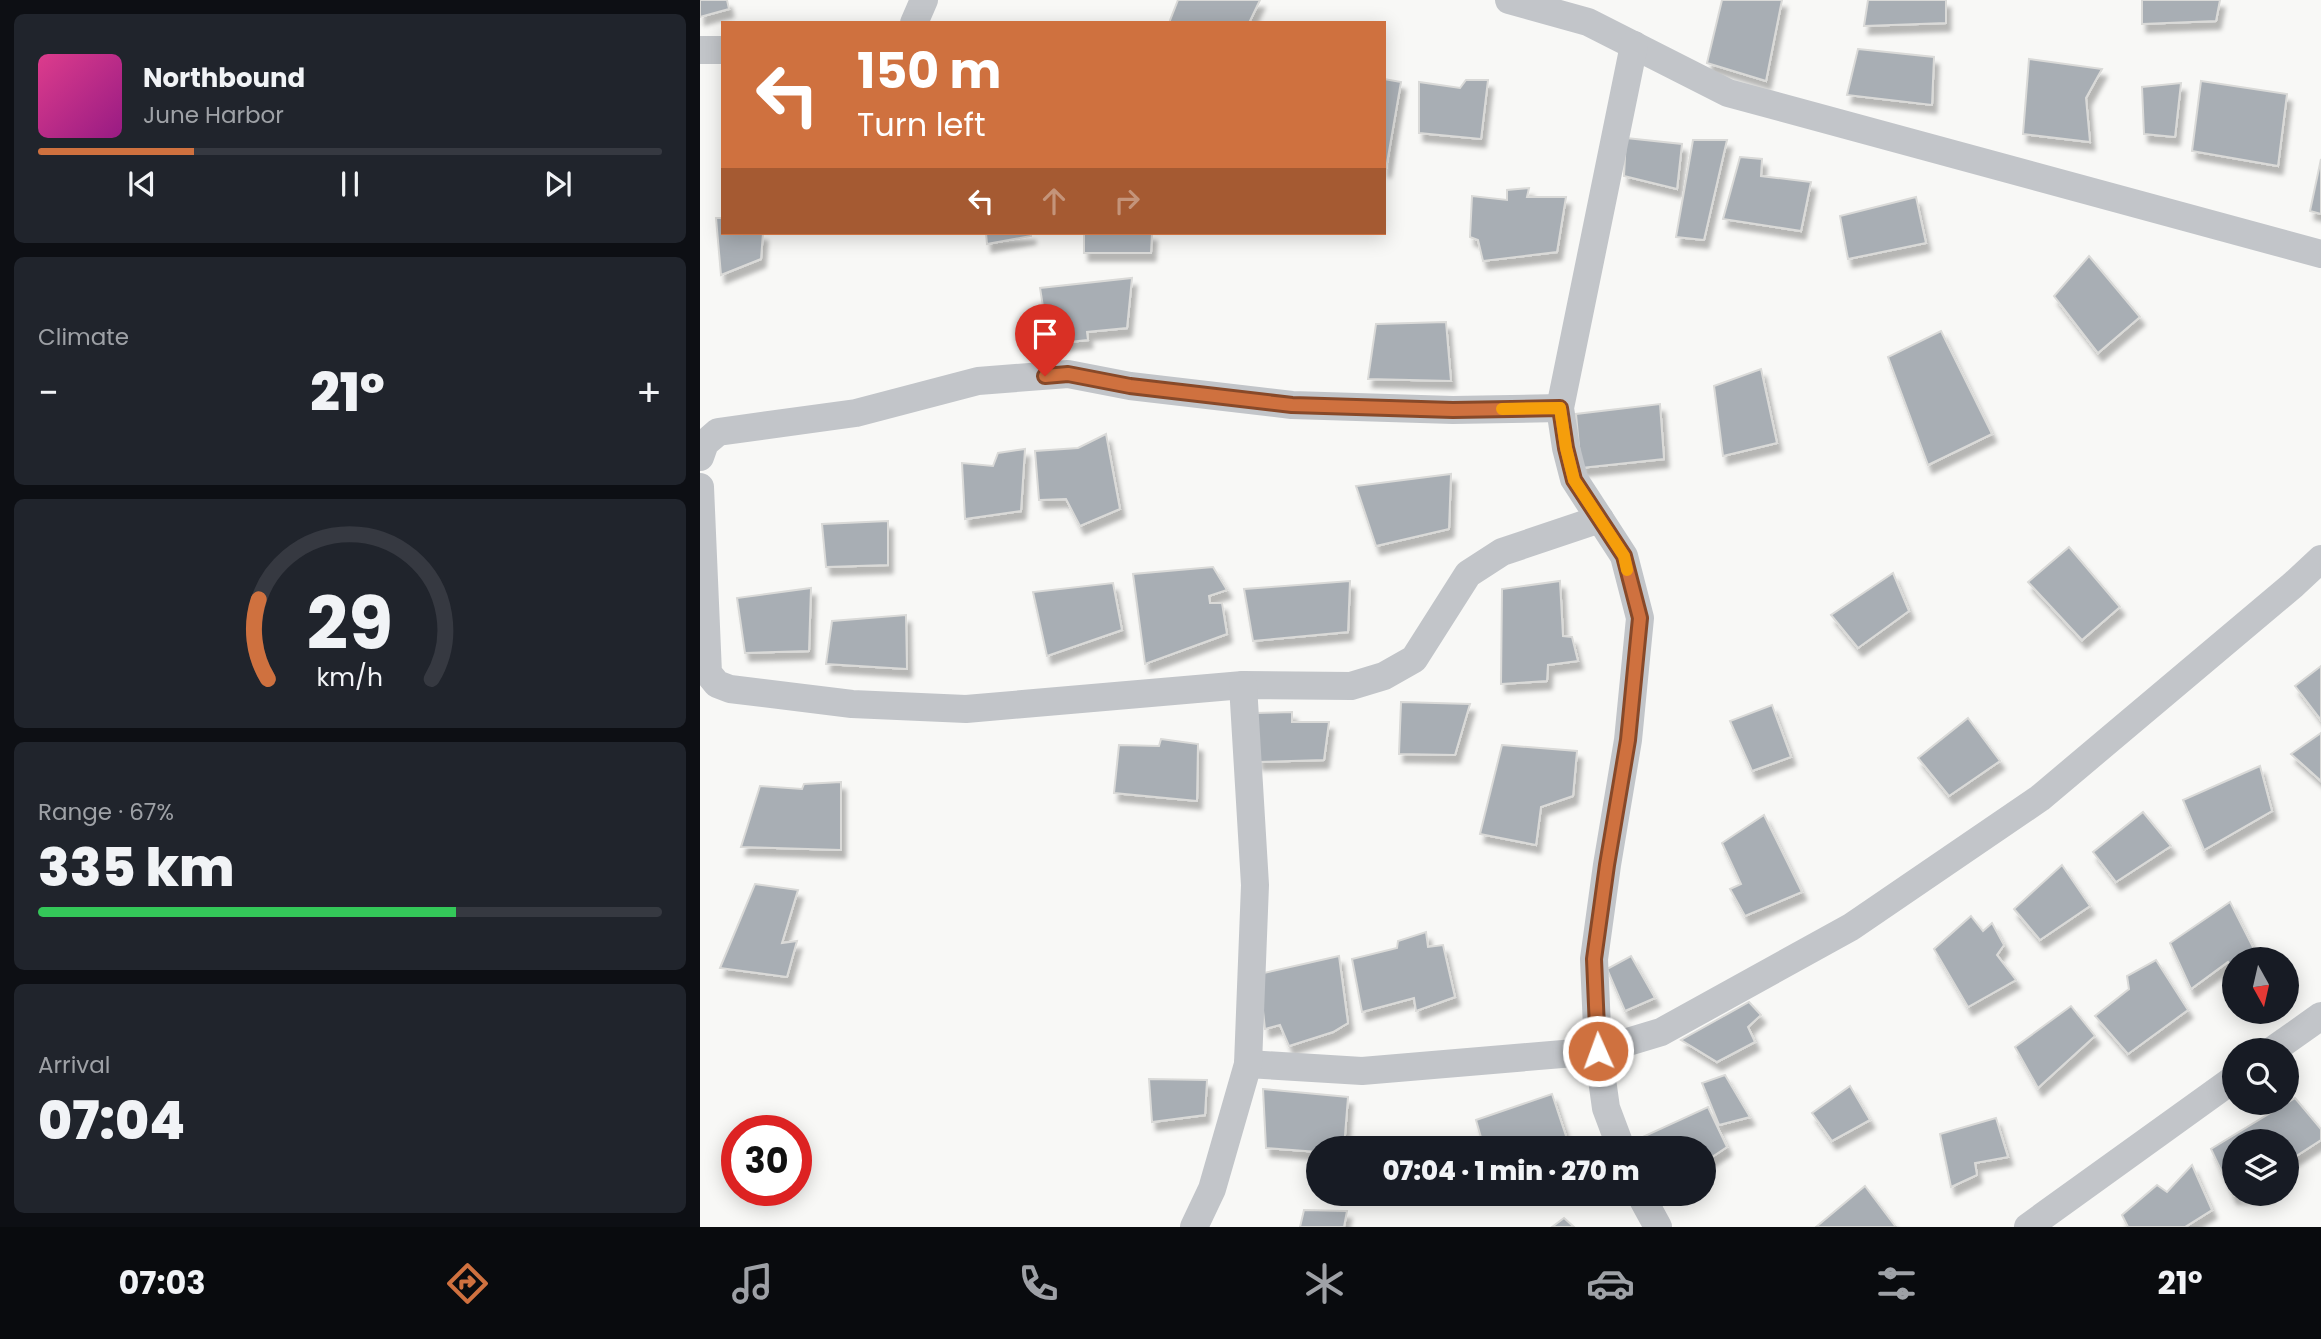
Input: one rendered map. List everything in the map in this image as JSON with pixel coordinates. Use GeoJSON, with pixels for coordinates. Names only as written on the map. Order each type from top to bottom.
{"type":"FeatureCollection","features":[{"type":"Feature","properties":{"kind":"street"},"geometry":{"type":"LineString","coordinates":[[915,21],[924,0]]}},
{"type":"Feature","properties":{"kind":"street"},"geometry":{"type":"LineString","coordinates":[[1509,0],[1588,22],[1728,93],[2321,254]]}},
{"type":"Feature","properties":{"kind":"street"},"geometry":{"type":"LineString","coordinates":[[1616,1136],[1606,1108],[1598,1051],[1594,959],[1628,740],[1640,618],[1624,556],[1574,480],[1560,408],[1634,45]]}},
{"type":"Feature","properties":{"kind":"street"},"geometry":{"type":"LineString","coordinates":[[700,50],[721,50]]}},
{"type":"Feature","properties":{"kind":"street"},"geometry":{"type":"LineString","coordinates":[[700,457],[705,443],[718,432],[856,413],[978,382],[1068,374],[1130,386],[1292,405],[1453,410],[1560,408]]}},
{"type":"Feature","properties":{"kind":"street"},"geometry":{"type":"LineString","coordinates":[[700,487],[708,673],[717,684],[730,689],[852,704],[966,709],[1243,685],[1351,686],[1384,676],[1414,659],[1468,574],[1502,552],[1600,519]]}},
{"type":"Feature","properties":{"kind":"street"},"geometry":{"type":"LineString","coordinates":[[1248,1064],[1362,1071],[1598,1051],[1661,1032],[1851,927],[2040,798],[2321,559]]}},
{"type":"Feature","properties":{"kind":"street"},"geometry":{"type":"LineString","coordinates":[[1194,1227],[1212,1189],[1248,1064],[1255,886],[1243,685]]}},
{"type":"Feature","properties":{"kind":"street"},"geometry":{"type":"LineString","coordinates":[[2290,1038],[2321,1016]]}},
{"type":"Feature","properties":{"kind":"street"},"geometry":{"type":"LineString","coordinates":[[2028,1227],[2222,1087]]}},
{"type":"Feature","properties":{"kind":"street"},"geometry":{"type":"LineString","coordinates":[[1647,1206],[1658,1227]]}},
{"type":"Feature","properties":{"kind":"building"},"geometry":{"type":"Polygon","coordinates":[[[700,0],[727,0],[729,9],[700,17],[700,0]]]}},
{"type":"Feature","properties":{"kind":"building"},"geometry":{"type":"Polygon","coordinates":[[[1178,0],[1260,0],[1250,21],[1170,21],[1178,0]]]}},
{"type":"Feature","properties":{"kind":"building"},"geometry":{"type":"Polygon","coordinates":[[[1722,0],[1782,0],[1766,81],[1707,63],[1722,0]]]}},
{"type":"Feature","properties":{"kind":"building"},"geometry":{"type":"Polygon","coordinates":[[[1868,0],[1946,0],[1946,23],[1864,26],[1868,0]]]}},
{"type":"Feature","properties":{"kind":"building"},"geometry":{"type":"Polygon","coordinates":[[[2142,0],[2220,0],[2216,21],[2142,24],[2142,0]]]}},
{"type":"Feature","properties":{"kind":"building"},"geometry":{"type":"Polygon","coordinates":[[[1858,49],[1934,57],[1932,105],[1847,95],[1858,49]]]}},
{"type":"Feature","properties":{"kind":"building"},"geometry":{"type":"Polygon","coordinates":[[[2029,59],[2102,69],[2086,98],[2090,142],[2023,134],[2029,59]]]}},
{"type":"Feature","properties":{"kind":"building"},"geometry":{"type":"Polygon","coordinates":[[[1386,79],[1401,82],[1386,169],[1386,79]]]}},
{"type":"Feature","properties":{"kind":"building"},"geometry":{"type":"Polygon","coordinates":[[[1466,80],[1488,80],[1481,139],[1419,133],[1419,82],[1460,88],[1466,80]]]}},
{"type":"Feature","properties":{"kind":"building"},"geometry":{"type":"Polygon","coordinates":[[[2201,81],[2287,94],[2278,166],[2192,151],[2201,81]]]}},
{"type":"Feature","properties":{"kind":"building"},"geometry":{"type":"Polygon","coordinates":[[[2181,83],[2175,137],[2144,134],[2142,87],[2181,83]]]}},
{"type":"Feature","properties":{"kind":"building"},"geometry":{"type":"Polygon","coordinates":[[[1626,138],[1682,144],[1677,189],[1624,176],[1626,138]]]}},
{"type":"Feature","properties":{"kind":"building"},"geometry":{"type":"Polygon","coordinates":[[[1693,140],[1727,140],[1704,240],[1676,237],[1693,140]]]}},
{"type":"Feature","properties":{"kind":"building"},"geometry":{"type":"Polygon","coordinates":[[[1740,157],[1762,159],[1761,176],[1811,182],[1801,231],[1723,219],[1740,157]]]}},
{"type":"Feature","properties":{"kind":"building"},"geometry":{"type":"Polygon","coordinates":[[[2321,159],[2321,214],[2310,211],[2321,159]]]}},
{"type":"Feature","properties":{"kind":"building"},"geometry":{"type":"Polygon","coordinates":[[[1529,188],[1527,197],[1566,197],[1557,252],[1483,261],[1478,240],[1470,237],[1472,196],[1507,200],[1507,190],[1529,188]]]}},
{"type":"Feature","properties":{"kind":"building"},"geometry":{"type":"Polygon","coordinates":[[[1916,197],[1926,243],[1848,259],[1840,216],[1916,197]]]}},
{"type":"Feature","properties":{"kind":"building"},"geometry":{"type":"Polygon","coordinates":[[[716,218],[721,218],[721,235],[763,235],[761,259],[721,275],[716,218]]]}},
{"type":"Feature","properties":{"kind":"building"},"geometry":{"type":"Polygon","coordinates":[[[986,235],[1031,235],[1031,236],[987,244],[986,235]]]}},
{"type":"Feature","properties":{"kind":"building"},"geometry":{"type":"Polygon","coordinates":[[[1084,235],[1152,235],[1151,253],[1084,253],[1084,235]]]}},
{"type":"Feature","properties":{"kind":"building"},"geometry":{"type":"Polygon","coordinates":[[[2089,256],[2140,317],[2098,353],[2054,296],[2089,256]]]}},
{"type":"Feature","properties":{"kind":"building"},"geometry":{"type":"Polygon","coordinates":[[[1132,278],[1127,328],[1087,332],[1088,340],[1049,344],[1040,288],[1132,278]]]}},
{"type":"Feature","properties":{"kind":"building"},"geometry":{"type":"Polygon","coordinates":[[[1446,322],[1451,381],[1368,379],[1376,324],[1446,322]]]}},
{"type":"Feature","properties":{"kind":"building"},"geometry":{"type":"Polygon","coordinates":[[[1941,331],[1992,434],[1928,465],[1888,357],[1941,331]]]}},
{"type":"Feature","properties":{"kind":"building"},"geometry":{"type":"Polygon","coordinates":[[[1761,369],[1777,443],[1723,456],[1714,386],[1761,369]]]}},
{"type":"Feature","properties":{"kind":"building"},"geometry":{"type":"Polygon","coordinates":[[[1660,404],[1664,459],[1581,468],[1576,414],[1660,404]]]}},
{"type":"Feature","properties":{"kind":"building"},"geometry":{"type":"Polygon","coordinates":[[[1106,434],[1120,509],[1080,526],[1066,499],[1039,500],[1035,451],[1078,448],[1106,434]]]}},
{"type":"Feature","properties":{"kind":"building"},"geometry":{"type":"Polygon","coordinates":[[[1025,449],[1021,511],[965,519],[962,463],[993,466],[998,453],[1025,449]]]}},
{"type":"Feature","properties":{"kind":"building"},"geometry":{"type":"Polygon","coordinates":[[[1451,474],[1449,529],[1376,546],[1356,486],[1451,474]]]}},
{"type":"Feature","properties":{"kind":"building"},"geometry":{"type":"Polygon","coordinates":[[[888,521],[888,565],[826,567],[822,524],[888,521]]]}},
{"type":"Feature","properties":{"kind":"building"},"geometry":{"type":"Polygon","coordinates":[[[2069,547],[2120,607],[2082,640],[2028,582],[2069,547]]]}},
{"type":"Feature","properties":{"kind":"building"},"geometry":{"type":"Polygon","coordinates":[[[1213,567],[1227,590],[1209,596],[1210,603],[1222,603],[1227,634],[1145,664],[1133,574],[1213,567]]]}},
{"type":"Feature","properties":{"kind":"building"},"geometry":{"type":"Polygon","coordinates":[[[1893,573],[1909,611],[1858,648],[1831,615],[1893,573]]]}},
{"type":"Feature","properties":{"kind":"building"},"geometry":{"type":"Polygon","coordinates":[[[1350,581],[1348,632],[1253,641],[1244,589],[1350,581]]]}},
{"type":"Feature","properties":{"kind":"building"},"geometry":{"type":"Polygon","coordinates":[[[1560,581],[1563,636],[1572,637],[1578,661],[1548,665],[1547,681],[1501,684],[1502,589],[1560,581]]]}},
{"type":"Feature","properties":{"kind":"building"},"geometry":{"type":"Polygon","coordinates":[[[1113,583],[1122,630],[1047,656],[1033,592],[1113,583]]]}},
{"type":"Feature","properties":{"kind":"building"},"geometry":{"type":"Polygon","coordinates":[[[811,588],[809,651],[745,653],[737,598],[811,588]]]}},
{"type":"Feature","properties":{"kind":"building"},"geometry":{"type":"Polygon","coordinates":[[[906,615],[907,669],[826,664],[832,621],[906,615]]]}},
{"type":"Feature","properties":{"kind":"building"},"geometry":{"type":"Polygon","coordinates":[[[2321,666],[2321,720],[2295,686],[2321,666]]]}},
{"type":"Feature","properties":{"kind":"building"},"geometry":{"type":"Polygon","coordinates":[[[1401,702],[1470,704],[1455,755],[1399,754],[1401,702]]]}},
{"type":"Feature","properties":{"kind":"building"},"geometry":{"type":"Polygon","coordinates":[[[1772,705],[1791,757],[1752,771],[1730,721],[1772,705]]]}},
{"type":"Feature","properties":{"kind":"building"},"geometry":{"type":"Polygon","coordinates":[[[1292,712],[1292,722],[1329,722],[1324,760],[1258,762],[1255,713],[1292,712]]]}},
{"type":"Feature","properties":{"kind":"building"},"geometry":{"type":"Polygon","coordinates":[[[1968,718],[2000,761],[1949,796],[1918,758],[1968,718]]]}},
{"type":"Feature","properties":{"kind":"building"},"geometry":{"type":"Polygon","coordinates":[[[2321,733],[2321,781],[2291,754],[2321,733]]]}},
{"type":"Feature","properties":{"kind":"building"},"geometry":{"type":"Polygon","coordinates":[[[1161,739],[1198,744],[1197,801],[1114,793],[1119,745],[1159,746],[1161,739]]]}},
{"type":"Feature","properties":{"kind":"building"},"geometry":{"type":"Polygon","coordinates":[[[1502,745],[1577,751],[1573,796],[1541,807],[1536,845],[1480,834],[1502,745]]]}},
{"type":"Feature","properties":{"kind":"building"},"geometry":{"type":"Polygon","coordinates":[[[2260,766],[2272,811],[2204,850],[2183,800],[2260,766]]]}},
{"type":"Feature","properties":{"kind":"building"},"geometry":{"type":"Polygon","coordinates":[[[841,782],[841,850],[741,847],[760,786],[802,789],[804,784],[841,782]]]}},
{"type":"Feature","properties":{"kind":"building"},"geometry":{"type":"Polygon","coordinates":[[[2143,812],[2171,846],[2116,882],[2093,852],[2143,812]]]}},
{"type":"Feature","properties":{"kind":"building"},"geometry":{"type":"Polygon","coordinates":[[[1764,815],[1802,892],[1745,916],[1730,889],[1741,884],[1722,843],[1764,815]]]}},
{"type":"Feature","properties":{"kind":"building"},"geometry":{"type":"Polygon","coordinates":[[[2062,865],[2090,906],[2040,940],[2014,909],[2062,865]]]}},
{"type":"Feature","properties":{"kind":"building"},"geometry":{"type":"Polygon","coordinates":[[[755,884],[798,890],[782,943],[797,941],[787,977],[720,968],[755,884]]]}},
{"type":"Feature","properties":{"kind":"building"},"geometry":{"type":"Polygon","coordinates":[[[2230,902],[2253,947],[2222,947],[2222,966],[2191,989],[2170,943],[2230,902]]]}},
{"type":"Feature","properties":{"kind":"building"},"geometry":{"type":"Polygon","coordinates":[[[1971,916],[1983,931],[1992,923],[2004,945],[1997,955],[2016,980],[1968,1007],[1934,949],[1971,916]]]}},
{"type":"Feature","properties":{"kind":"building"},"geometry":{"type":"Polygon","coordinates":[[[1426,932],[1428,947],[1443,945],[1455,997],[1416,1011],[1414,998],[1362,1012],[1352,959],[1397,948],[1398,941],[1426,932]]]}},
{"type":"Feature","properties":{"kind":"building"},"geometry":{"type":"Polygon","coordinates":[[[1339,956],[1348,1023],[1333,1032],[1289,1046],[1280,1025],[1265,1029],[1259,974],[1339,956]]]}},
{"type":"Feature","properties":{"kind":"building"},"geometry":{"type":"Polygon","coordinates":[[[1631,956],[1655,998],[1625,1011],[1607,969],[1631,956]]]}},
{"type":"Feature","properties":{"kind":"building"},"geometry":{"type":"Polygon","coordinates":[[[2156,960],[2188,1010],[2128,1054],[2095,1016],[2129,989],[2127,976],[2156,960]]]}},
{"type":"Feature","properties":{"kind":"building"},"geometry":{"type":"Polygon","coordinates":[[[1749,1002],[1761,1015],[1748,1027],[1755,1042],[1717,1062],[1681,1040],[1749,1002]]]}},
{"type":"Feature","properties":{"kind":"building"},"geometry":{"type":"Polygon","coordinates":[[[2071,1006],[2095,1036],[2038,1088],[2015,1047],[2071,1006]]]}},
{"type":"Feature","properties":{"kind":"building"},"geometry":{"type":"Polygon","coordinates":[[[1725,1075],[1750,1117],[1719,1125],[1702,1083],[1725,1075]]]}},
{"type":"Feature","properties":{"kind":"building"},"geometry":{"type":"Polygon","coordinates":[[[1149,1079],[1207,1080],[1205,1115],[1152,1122],[1149,1079]]]}},
{"type":"Feature","properties":{"kind":"building"},"geometry":{"type":"Polygon","coordinates":[[[1850,1086],[1870,1120],[1832,1141],[1812,1113],[1850,1086]]]}},
{"type":"Feature","properties":{"kind":"building"},"geometry":{"type":"Polygon","coordinates":[[[1263,1089],[1348,1097],[1345,1136],[1306,1136],[1306,1151],[1266,1148],[1263,1089]]]}},
{"type":"Feature","properties":{"kind":"building"},"geometry":{"type":"Polygon","coordinates":[[[1552,1094],[1566,1136],[1481,1136],[1476,1120],[1552,1094]]]}},
{"type":"Feature","properties":{"kind":"building"},"geometry":{"type":"Polygon","coordinates":[[[2299,1103],[2321,1129],[2321,1140],[2299,1154],[2299,1129],[2244,1129],[2267,1115],[2299,1115],[2299,1103]]]}},
{"type":"Feature","properties":{"kind":"building"},"geometry":{"type":"Polygon","coordinates":[[[1708,1107],[1727,1147],[1716,1154],[1716,1136],[1645,1136],[1708,1107]]]}},
{"type":"Feature","properties":{"kind":"building"},"geometry":{"type":"Polygon","coordinates":[[[1996,1118],[2008,1157],[1975,1163],[1977,1175],[1951,1187],[1940,1134],[1996,1118]]]}},
{"type":"Feature","properties":{"kind":"building"},"geometry":{"type":"Polygon","coordinates":[[[2222,1142],[2222,1172],[2211,1149],[2222,1142]]]}},
{"type":"Feature","properties":{"kind":"building"},"geometry":{"type":"Polygon","coordinates":[[[2192,1165],[2212,1210],[2185,1227],[2128,1227],[2122,1215],[2157,1185],[2167,1192],[2192,1165]]]}},
{"type":"Feature","properties":{"kind":"building"},"geometry":{"type":"Polygon","coordinates":[[[1865,1186],[1896,1227],[1816,1227],[1865,1186]]]}},
{"type":"Feature","properties":{"kind":"building"},"geometry":{"type":"Polygon","coordinates":[[[1304,1210],[1347,1211],[1344,1227],[1300,1227],[1304,1210]]]}},
{"type":"Feature","properties":{"kind":"building"},"geometry":{"type":"Polygon","coordinates":[[[1564,1218],[1574,1227],[1552,1227],[1564,1218]]]}},
{"type":"Feature","properties":{"kind":"slow traffic"},"geometry":{"type":"LineString","coordinates":[[1502,409],[1560,408],[1574,480],[1624,556],[1627,570]]}},
{"type":"Feature","properties":{"kind":"route"},"geometry":{"type":"LineString","coordinates":[[1045,376],[1068,374],[1130,386],[1292,405],[1453,410],[1560,408],[1574,480],[1624,556],[1640,618],[1628,740],[1594,959],[1598,1051]]}}]}
